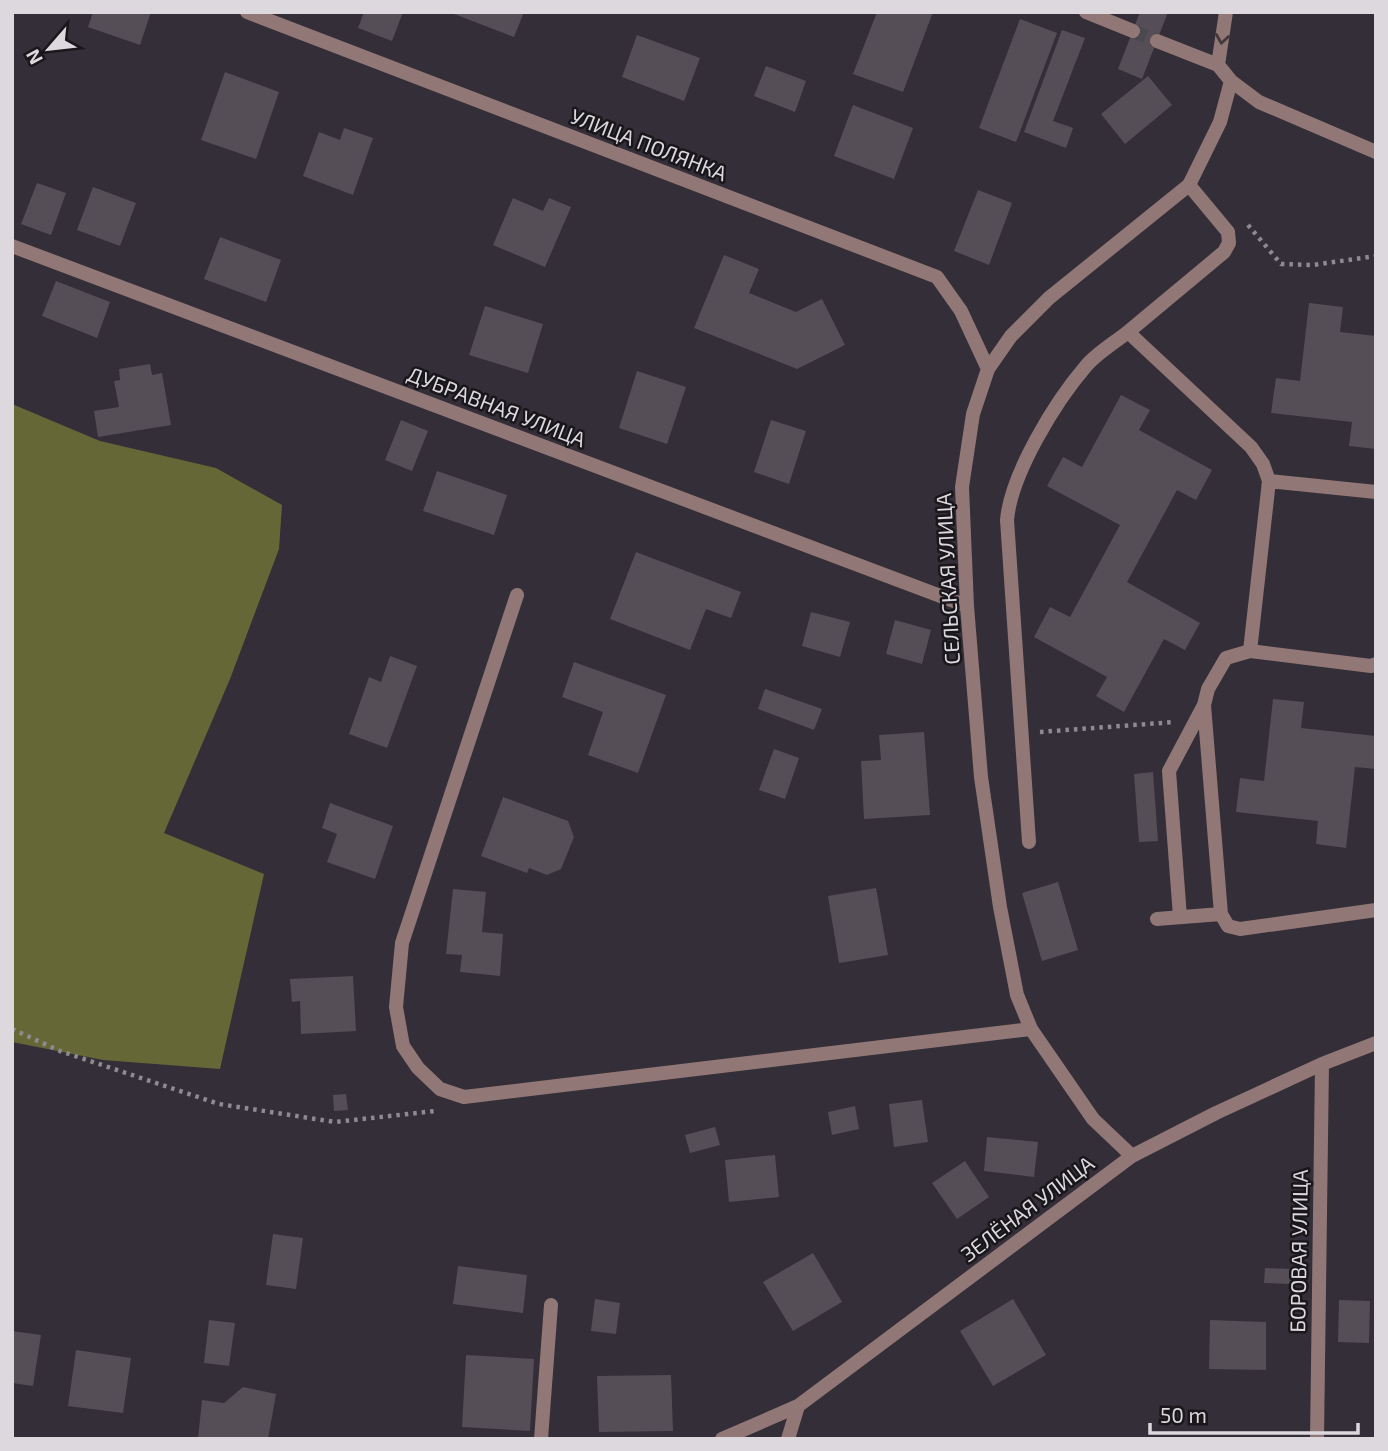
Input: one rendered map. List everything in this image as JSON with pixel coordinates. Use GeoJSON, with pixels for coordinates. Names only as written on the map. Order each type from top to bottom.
{"type":"FeatureCollection","features":[{"type":"Feature","properties":{"kind":"street","name":"УЛИЦА ПОЛЯНКА"},"geometry":{"type":"LineString","coordinates":[[247,12],[937,277],[961,311],[988,369]]}},
{"type":"Feature","properties":{"kind":"street"},"geometry":{"type":"LineString","coordinates":[[1086,12],[1133,31]]}},
{"type":"Feature","properties":{"kind":"street"},"geometry":{"type":"LineString","coordinates":[[1218,65],[1226,12]]}},
{"type":"Feature","properties":{"kind":"street"},"geometry":{"type":"LineString","coordinates":[[1157,41],[1218,65],[1231,81],[1259,102],[1376,152]]}},
{"type":"Feature","properties":{"kind":"street","name":"СЕЛЬСКАЯ УЛИЦА"},"geometry":{"type":"LineString","coordinates":[[1132,1156],[1093,1119],[1031,1029],[1017,995],[1000,907],[981,777],[967,606],[962,487],[973,414],[988,369],[1011,336],[1049,298],[1189,185],[1220,122],[1231,81]]}},
{"type":"Feature","properties":{"kind":"street"},"geometry":{"type":"LineString","coordinates":[[1029,842],[1007,520],[1009,502],[1015,482],[1050,417],[1086,365],[1224,253],[1229,243],[1228,232],[1189,185]]}},
{"type":"Feature","properties":{"kind":"street","name":"ДУБРАВНАЯ УЛИЦА"},"geometry":{"type":"LineString","coordinates":[[12,246],[967,606]]}},
{"type":"Feature","properties":{"kind":"street"},"geometry":{"type":"LineString","coordinates":[[1128,332],[1251,447],[1263,464],[1269,481],[1250,651]]}},
{"type":"Feature","properties":{"kind":"street"},"geometry":{"type":"LineString","coordinates":[[1269,481],[1376,492]]}},
{"type":"Feature","properties":{"kind":"street"},"geometry":{"type":"LineString","coordinates":[[517,595],[402,943],[396,1007],[403,1046],[418,1068],[440,1089],[464,1097],[1031,1029]]}},
{"type":"Feature","properties":{"kind":"street"},"geometry":{"type":"LineString","coordinates":[[1180,917],[1169,772],[1204,705],[1208,689],[1222,663],[1233,655],[1250,651],[1371,666],[1376,664]]}},
{"type":"Feature","properties":{"kind":"street"},"geometry":{"type":"LineString","coordinates":[[1204,705],[1221,914],[1228,926],[1240,929],[1376,909]]}},
{"type":"Feature","properties":{"kind":"street"},"geometry":{"type":"LineString","coordinates":[[1157,919],[1221,914]]}},
{"type":"Feature","properties":{"kind":"street","name":"ЗЕЛЁНАЯ УЛИЦА"},"geometry":{"type":"LineString","coordinates":[[722,1439],[798,1406],[1132,1156],[1216,1113],[1322,1064],[1376,1043]]}},
{"type":"Feature","properties":{"kind":"street","name":"БОРОВАЯ УЛИЦА"},"geometry":{"type":"LineString","coordinates":[[1317,1439],[1322,1064]]}},
{"type":"Feature","properties":{"kind":"street"},"geometry":{"type":"LineString","coordinates":[[541,1439],[551,1306]]}},
{"type":"Feature","properties":{"kind":"street"},"geometry":{"type":"LineString","coordinates":[[788,1439],[798,1406]]}},
{"type":"Feature","properties":{"kind":"path"},"geometry":{"type":"LineString","coordinates":[[1228,232],[1244,220],[1281,264],[1313,265],[1376,256]]}},
{"type":"Feature","properties":{"kind":"path"},"geometry":{"type":"LineString","coordinates":[[1021,733],[1195,720]]}},
{"type":"Feature","properties":{"kind":"path"},"geometry":{"type":"LineString","coordinates":[[12,1029],[60,1051],[219,1104],[278,1114],[335,1122],[441,1110],[464,1097]]}},
{"type":"Feature","properties":{"kind":"green space"},"geometry":{"type":"Polygon","coordinates":[[[12,404],[100,441],[216,468],[282,505],[279,549],[230,679],[164,833],[264,874],[220,1069],[103,1060],[12,1042],[12,404]]]}},
{"type":"Feature","properties":{"kind":"building"},"geometry":{"type":"Polygon","coordinates":[[[93,12],[151,12],[140,45],[88,27],[93,12]]]}},
{"type":"Feature","properties":{"kind":"building"},"geometry":{"type":"Polygon","coordinates":[[[364,12],[403,12],[392,41],[358,28],[364,12]]]}},
{"type":"Feature","properties":{"kind":"building"},"geometry":{"type":"Polygon","coordinates":[[[449,12],[524,12],[514,37],[449,12]]]}},
{"type":"Feature","properties":{"kind":"building"},"geometry":{"type":"Polygon","coordinates":[[[877,12],[933,12],[903,92],[853,74],[877,12]]]}},
{"type":"Feature","properties":{"kind":"building"},"geometry":{"type":"Polygon","coordinates":[[[1140,12],[1168,12],[1142,79],[1118,69],[1140,12]]]}},
{"type":"Feature","properties":{"kind":"building"},"geometry":{"type":"Polygon","coordinates":[[[1020,19],[1057,33],[1016,142],[979,128],[1020,19]]]}},
{"type":"Feature","properties":{"kind":"building"},"geometry":{"type":"Polygon","coordinates":[[[1062,30],[1085,38],[1053,121],[1073,128],[1066,148],[1024,132],[1062,30]]]}},
{"type":"Feature","properties":{"kind":"building"},"geometry":{"type":"Polygon","coordinates":[[[637,35],[700,58],[684,101],[622,77],[637,35]]]}},
{"type":"Feature","properties":{"kind":"building"},"geometry":{"type":"Polygon","coordinates":[[[766,66],[806,81],[795,112],[754,96],[766,66]]]}},
{"type":"Feature","properties":{"kind":"building"},"geometry":{"type":"Polygon","coordinates":[[[225,72],[279,92],[256,159],[201,140],[225,72]]]}},
{"type":"Feature","properties":{"kind":"building"},"geometry":{"type":"Polygon","coordinates":[[[1148,76],[1172,105],[1125,144],[1101,114],[1148,76]]]}},
{"type":"Feature","properties":{"kind":"building"},"geometry":{"type":"Polygon","coordinates":[[[853,105],[913,128],[894,179],[834,156],[853,105]]]}},
{"type":"Feature","properties":{"kind":"building"},"geometry":{"type":"Polygon","coordinates":[[[344,128],[373,138],[353,195],[303,176],[319,132],[340,140],[344,128]]]}},
{"type":"Feature","properties":{"kind":"building"},"geometry":{"type":"Polygon","coordinates":[[[37,183],[66,193],[51,235],[21,224],[37,183]]]}},
{"type":"Feature","properties":{"kind":"building"},"geometry":{"type":"Polygon","coordinates":[[[93,187],[136,203],[120,246],[77,230],[93,187]]]}},
{"type":"Feature","properties":{"kind":"building"},"geometry":{"type":"Polygon","coordinates":[[[978,190],[1012,203],[989,265],[954,251],[978,190]]]}},
{"type":"Feature","properties":{"kind":"building"},"geometry":{"type":"Polygon","coordinates":[[[513,198],[543,211],[549,198],[571,207],[545,267],[493,245],[513,198]]]}},
{"type":"Feature","properties":{"kind":"building"},"geometry":{"type":"Polygon","coordinates":[[[220,237],[281,260],[266,302],[204,279],[220,237]]]}},
{"type":"Feature","properties":{"kind":"building"},"geometry":{"type":"Polygon","coordinates":[[[724,255],[759,269],[749,293],[796,312],[822,299],[845,345],[797,369],[694,328],[724,255]]]}},
{"type":"Feature","properties":{"kind":"building"},"geometry":{"type":"Polygon","coordinates":[[[56,281],[110,302],[97,338],[42,316],[56,281]]]}},
{"type":"Feature","properties":{"kind":"building"},"geometry":{"type":"Polygon","coordinates":[[[1309,303],[1343,307],[1340,332],[1376,336],[1376,449],[1349,446],[1352,422],[1271,413],[1276,378],[1300,381],[1309,303]]]}},
{"type":"Feature","properties":{"kind":"building"},"geometry":{"type":"Polygon","coordinates":[[[485,306],[543,324],[528,373],[469,355],[485,306]]]}},
{"type":"Feature","properties":{"kind":"building"},"geometry":{"type":"Polygon","coordinates":[[[150,364],[152,375],[162,373],[171,425],[98,437],[94,411],[119,407],[114,381],[120,380],[119,369],[150,364]]]}},
{"type":"Feature","properties":{"kind":"building"},"geometry":{"type":"Polygon","coordinates":[[[637,371],[686,387],[667,444],[619,428],[637,371]]]}},
{"type":"Feature","properties":{"kind":"building"},"geometry":{"type":"Polygon","coordinates":[[[1121,395],[1150,410],[1139,430],[1212,470],[1196,500],[1177,490],[1127,582],[1200,623],[1185,650],[1164,639],[1124,712],[1096,696],[1107,677],[1034,637],[1050,607],[1070,617],[1120,525],[1047,486],[1063,457],[1082,467],[1121,395]]]}},
{"type":"Feature","properties":{"kind":"building"},"geometry":{"type":"Polygon","coordinates":[[[401,420],[428,431],[412,471],[385,460],[401,420]]]}},
{"type":"Feature","properties":{"kind":"building"},"geometry":{"type":"Polygon","coordinates":[[[771,420],[806,431],[789,484],[754,472],[771,420]]]}},
{"type":"Feature","properties":{"kind":"building"},"geometry":{"type":"Polygon","coordinates":[[[437,471],[507,495],[494,535],[423,511],[437,471]]]}},
{"type":"Feature","properties":{"kind":"building"},"geometry":{"type":"Polygon","coordinates":[[[636,552],[741,592],[731,618],[706,609],[690,650],[610,619],[636,552]]]}},
{"type":"Feature","properties":{"kind":"building"},"geometry":{"type":"Polygon","coordinates":[[[811,612],[850,622],[840,657],[802,646],[811,612]]]}},
{"type":"Feature","properties":{"kind":"building"},"geometry":{"type":"Polygon","coordinates":[[[895,620],[931,630],[922,664],[886,654],[895,620]]]}},
{"type":"Feature","properties":{"kind":"building"},"geometry":{"type":"Polygon","coordinates":[[[390,656],[417,666],[387,748],[349,734],[369,677],[381,682],[390,656]]]}},
{"type":"Feature","properties":{"kind":"building"},"geometry":{"type":"Polygon","coordinates":[[[574,662],[666,695],[638,773],[588,755],[603,712],[562,697],[574,662]]]}},
{"type":"Feature","properties":{"kind":"building"},"geometry":{"type":"Polygon","coordinates":[[[765,689],[822,709],[814,730],[758,709],[765,689]]]}},
{"type":"Feature","properties":{"kind":"building"},"geometry":{"type":"Polygon","coordinates":[[[1273,699],[1304,702],[1301,728],[1376,736],[1376,769],[1355,767],[1346,848],[1316,844],[1318,821],[1236,812],[1240,778],[1264,781],[1273,699]]]}},
{"type":"Feature","properties":{"kind":"building"},"geometry":{"type":"Polygon","coordinates":[[[924,732],[930,815],[864,819],[861,761],[881,760],[879,735],[924,732]]]}},
{"type":"Feature","properties":{"kind":"building"},"geometry":{"type":"Polygon","coordinates":[[[774,749],[799,758],[785,799],[759,790],[774,749]]]}},
{"type":"Feature","properties":{"kind":"building"},"geometry":{"type":"Polygon","coordinates":[[[1153,772],[1158,841],[1139,842],[1134,774],[1153,772]]]}},
{"type":"Feature","properties":{"kind":"building"},"geometry":{"type":"Polygon","coordinates":[[[503,797],[568,821],[574,837],[561,869],[547,875],[529,868],[527,873],[481,856],[503,797]]]}},
{"type":"Feature","properties":{"kind":"building"},"geometry":{"type":"Polygon","coordinates":[[[330,803],[393,826],[375,879],[327,862],[337,834],[322,828],[330,803]]]}},
{"type":"Feature","properties":{"kind":"building"},"geometry":{"type":"Polygon","coordinates":[[[1058,882],[1078,950],[1042,961],[1022,893],[1058,882]]]}},
{"type":"Feature","properties":{"kind":"building"},"geometry":{"type":"Polygon","coordinates":[[[876,888],[888,955],[839,963],[828,896],[876,888]]]}},
{"type":"Feature","properties":{"kind":"building"},"geometry":{"type":"Polygon","coordinates":[[[453,889],[486,892],[482,932],[503,934],[500,976],[460,972],[462,955],[446,954],[453,889]]]}},
{"type":"Feature","properties":{"kind":"building"},"geometry":{"type":"Polygon","coordinates":[[[353,976],[356,1031],[301,1034],[300,1001],[292,1002],[290,979],[353,976]]]}},
{"type":"Feature","properties":{"kind":"building"},"geometry":{"type":"Polygon","coordinates":[[[346,1094],[348,1110],[334,1111],[333,1095],[346,1094]]]}},
{"type":"Feature","properties":{"kind":"building"},"geometry":{"type":"Polygon","coordinates":[[[922,1100],[928,1142],[894,1147],[889,1104],[922,1100]]]}},
{"type":"Feature","properties":{"kind":"building"},"geometry":{"type":"Polygon","coordinates":[[[855,1106],[859,1129],[832,1135],[828,1112],[855,1106]]]}},
{"type":"Feature","properties":{"kind":"building"},"geometry":{"type":"Polygon","coordinates":[[[715,1127],[720,1145],[690,1153],[685,1135],[715,1127]]]}},
{"type":"Feature","properties":{"kind":"building"},"geometry":{"type":"Polygon","coordinates":[[[987,1137],[1038,1142],[1034,1177],[984,1171],[987,1137]]]}},
{"type":"Feature","properties":{"kind":"building"},"geometry":{"type":"Polygon","coordinates":[[[775,1155],[779,1197],[729,1202],[725,1160],[775,1155]]]}},
{"type":"Feature","properties":{"kind":"building"},"geometry":{"type":"Polygon","coordinates":[[[965,1161],[989,1197],[957,1219],[932,1183],[965,1161]]]}},
{"type":"Feature","properties":{"kind":"building"},"geometry":{"type":"Polygon","coordinates":[[[273,1234],[303,1238],[296,1289],[266,1285],[273,1234]]]}},
{"type":"Feature","properties":{"kind":"building"},"geometry":{"type":"Polygon","coordinates":[[[813,1253],[842,1302],[793,1331],[763,1282],[813,1253]]]}},
{"type":"Feature","properties":{"kind":"building"},"geometry":{"type":"Polygon","coordinates":[[[458,1266],[527,1275],[523,1313],[453,1304],[458,1266]]]}},
{"type":"Feature","properties":{"kind":"building"},"geometry":{"type":"Polygon","coordinates":[[[1265,1268],[1292,1269],[1292,1284],[1264,1283],[1265,1268]]]}},
{"type":"Feature","properties":{"kind":"building"},"geometry":{"type":"Polygon","coordinates":[[[595,1299],[620,1303],[616,1334],[591,1331],[595,1299]]]}},
{"type":"Feature","properties":{"kind":"building"},"geometry":{"type":"Polygon","coordinates":[[[1013,1299],[1046,1355],[993,1386],[960,1331],[1013,1299]]]}},
{"type":"Feature","properties":{"kind":"building"},"geometry":{"type":"Polygon","coordinates":[[[1339,1300],[1370,1301],[1369,1343],[1338,1342],[1339,1300]]]}},
{"type":"Feature","properties":{"kind":"building"},"geometry":{"type":"Polygon","coordinates":[[[209,1320],[235,1323],[229,1366],[204,1363],[209,1320]]]}},
{"type":"Feature","properties":{"kind":"building"},"geometry":{"type":"Polygon","coordinates":[[[1210,1320],[1266,1322],[1266,1370],[1209,1369],[1210,1320]]]}},
{"type":"Feature","properties":{"kind":"building"},"geometry":{"type":"Polygon","coordinates":[[[12,1331],[41,1335],[33,1386],[12,1383],[12,1331]]]}},
{"type":"Feature","properties":{"kind":"building"},"geometry":{"type":"Polygon","coordinates":[[[76,1350],[131,1358],[123,1413],[68,1406],[76,1350]]]}},
{"type":"Feature","properties":{"kind":"building"},"geometry":{"type":"Polygon","coordinates":[[[466,1355],[534,1359],[530,1431],[462,1427],[466,1355]]]}},
{"type":"Feature","properties":{"kind":"building"},"geometry":{"type":"Polygon","coordinates":[[[671,1375],[673,1431],[599,1432],[597,1376],[671,1375]]]}},
{"type":"Feature","properties":{"kind":"building"},"geometry":{"type":"Polygon","coordinates":[[[243,1387],[276,1394],[268,1439],[198,1438],[202,1400],[224,1403],[243,1387]]]}},
{"type":"Feature","properties":{"kind":"tunnel"},"geometry":{"type":"LineString","coordinates":[[1133,31],[1157,41]]}}]}
